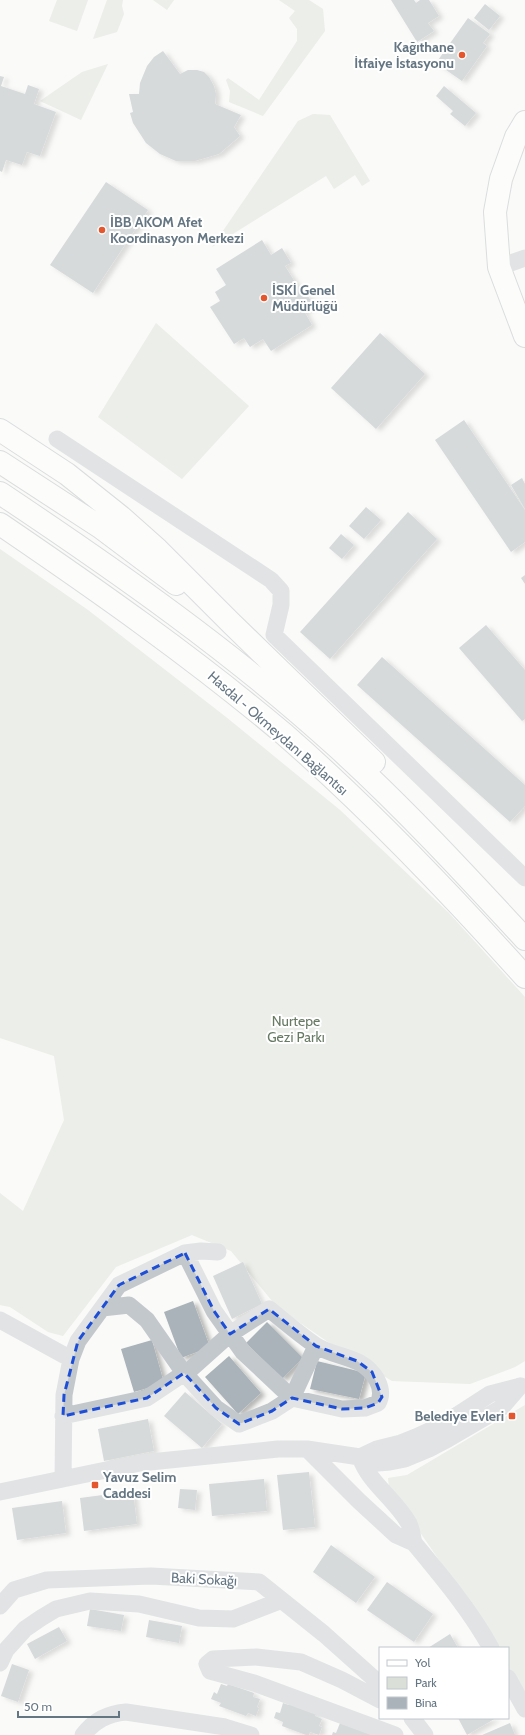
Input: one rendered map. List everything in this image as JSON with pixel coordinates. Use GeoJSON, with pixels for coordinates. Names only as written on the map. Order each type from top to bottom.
{"type":"FeatureCollection","features":[{"type":"Feature","properties":{"kind":"main road"},"geometry":{"type":"LineString","coordinates":[[525,122],[516,137],[501,178],[495,212],[499,267],[525,336]]}},
{"type":"Feature","properties":{"kind":"main road"},"geometry":{"type":"LineString","coordinates":[[0,430],[66,474],[121,517],[162,554],[231,624],[293,682],[393,781],[428,823],[448,856]]}},
{"type":"Feature","properties":{"kind":"main road"},"geometry":{"type":"LineString","coordinates":[[0,462],[100,527],[206,607],[231,624]]}},
{"type":"Feature","properties":{"kind":"main road","name":"Hasdal - Okmeydanı Bağlantısı"},"geometry":{"type":"LineString","coordinates":[[0,493],[118,574],[227,654],[337,748],[388,795],[448,856],[525,939]]}},
{"type":"Feature","properties":{"kind":"main road","name":"Hasdal - Okmeydanı Bağlantısı"},"geometry":{"type":"LineString","coordinates":[[0,524],[94,589],[198,665],[284,735],[352,796],[408,851],[525,977]]}},
{"type":"Feature","properties":{"kind":"street"},"geometry":{"type":"LineString","coordinates":[[499,267],[525,258]]}},
{"type":"Feature","properties":{"kind":"street"},"geometry":{"type":"LineString","coordinates":[[57,439],[271,580],[281,592],[281,605],[274,634],[525,878]]}},
{"type":"Feature","properties":{"kind":"street"},"geometry":{"type":"LineString","coordinates":[[63,1479],[64,1395],[71,1359],[78,1341],[119,1284],[185,1253],[200,1251],[218,1252]]}},
{"type":"Feature","properties":{"kind":"street"},"geometry":{"type":"LineString","coordinates":[[64,1416],[147,1398],[192,1368],[230,1334],[269,1308],[316,1346],[357,1361],[372,1372],[379,1384],[382,1397],[378,1403],[365,1408],[342,1409],[292,1398],[243,1352],[230,1334],[214,1311],[185,1253]]}},
{"type":"Feature","properties":{"kind":"street"},"geometry":{"type":"LineString","coordinates":[[102,1308],[129,1305],[147,1320],[184,1373],[216,1408],[239,1424],[272,1411],[292,1398],[316,1346]]}},
{"type":"Feature","properties":{"kind":"street"},"geometry":{"type":"LineString","coordinates":[[0,1320],[71,1359]]}},
{"type":"Feature","properties":{"kind":"street"},"geometry":{"type":"LineString","coordinates":[[359,1501],[354,1484],[354,1472],[356,1462],[360,1457],[377,1449],[401,1443],[416,1437],[442,1424],[490,1394],[523,1385]]}},
{"type":"Feature","properties":{"kind":"street"},"geometry":{"type":"LineString","coordinates":[[0,1492],[140,1463],[278,1449],[307,1449],[360,1457],[378,1463],[405,1459],[448,1439],[501,1408],[523,1385]]}},
{"type":"Feature","properties":{"kind":"street"},"geometry":{"type":"LineString","coordinates":[[307,1449],[359,1501],[396,1535],[414,1543]]}},
{"type":"Feature","properties":{"kind":"street"},"geometry":{"type":"LineString","coordinates":[[360,1457],[364,1468],[370,1477],[392,1500],[409,1523],[414,1543],[454,1592],[490,1647]]}},
{"type":"Feature","properties":{"kind":"street"},"geometry":{"type":"LineString","coordinates":[[390,1462],[382,1474],[385,1487],[392,1500]]}},
{"type":"Feature","properties":{"kind":"street","name":"Baki Sokağı"},"geometry":{"type":"LineString","coordinates":[[0,1606],[14,1590],[47,1580],[151,1576],[259,1582],[324,1634],[379,1683]]}},
{"type":"Feature","properties":{"kind":"street"},"geometry":{"type":"LineString","coordinates":[[0,1663],[6,1650],[25,1629],[40,1618],[56,1609],[90,1600],[139,1604],[198,1618],[233,1619],[282,1600]]}},
{"type":"Feature","properties":{"kind":"street"},"geometry":{"type":"LineString","coordinates":[[379,1699],[342,1680],[301,1662],[256,1657],[213,1659],[207,1664],[210,1671],[254,1683],[395,1735]]}},
{"type":"Feature","properties":{"kind":"street"},"geometry":{"type":"LineString","coordinates":[[509,1680],[525,1709]]}},
{"type":"Feature","properties":{"kind":"street"},"geometry":{"type":"LineString","coordinates":[[83,1735],[100,1719],[112,1714],[126,1712],[225,1727],[243,1734]]}},
{"type":"Feature","properties":{"kind":"street"},"geometry":{"type":"LineString","coordinates":[[413,1719],[425,1735]]}},
{"type":"Feature","properties":{"kind":"highlighted area"},"geometry":{"type":"Polygon","coordinates":[[[185,1253],[214,1311],[230,1334],[269,1309],[316,1346],[357,1361],[372,1372],[382,1397],[378,1403],[365,1408],[342,1409],[292,1398],[272,1411],[239,1424],[216,1408],[184,1373],[147,1398],[63,1416],[64,1395],[78,1341],[119,1285],[185,1253]]]}},
{"type":"Feature","properties":{"kind":"green space"},"geometry":{"type":"Polygon","coordinates":[[[57,0],[88,0],[77,31],[49,21],[57,0]]]}},
{"type":"Feature","properties":{"kind":"green space"},"geometry":{"type":"Polygon","coordinates":[[[107,0],[123,0],[122,6],[124,14],[117,32],[93,39],[107,0]]]}},
{"type":"Feature","properties":{"kind":"green space"},"geometry":{"type":"Polygon","coordinates":[[[153,0],[174,0],[167,10],[153,0]]]}},
{"type":"Feature","properties":{"kind":"green space"},"geometry":{"type":"Polygon","coordinates":[[[279,0],[309,0],[323,9],[325,31],[263,116],[229,102],[230,91],[226,80],[228,78],[259,100],[297,41],[297,29],[289,18],[295,11],[279,0]]]}},
{"type":"Feature","properties":{"kind":"green space"},"geometry":{"type":"Polygon","coordinates":[[[108,64],[81,120],[40,101],[82,72],[108,64]]]}},
{"type":"Feature","properties":{"kind":"green space"},"geometry":{"type":"Polygon","coordinates":[[[313,114],[330,115],[370,181],[362,186],[355,175],[334,189],[326,176],[212,247],[298,121],[313,114]]]}},
{"type":"Feature","properties":{"kind":"green space"},"geometry":{"type":"Polygon","coordinates":[[[156,323],[249,406],[182,479],[98,417],[156,323]]]}},
{"type":"Feature","properties":{"kind":"green space","name":"Nurtepe Gezi Parkı"},"geometry":{"type":"Polygon","coordinates":[[[0,549],[88,610],[226,717],[340,810],[449,913],[525,997],[525,1361],[515,1367],[470,1384],[392,1381],[328,1342],[277,1307],[231,1251],[192,1235],[116,1267],[63,1336],[48,1332],[10,1307],[0,1305],[0,1193],[23,1211],[64,1120],[54,1056],[0,1038],[0,549]]]}},
{"type":"Feature","properties":{"kind":"green space"},"geometry":{"type":"Polygon","coordinates":[[[525,1405],[525,1694],[509,1670],[509,1647],[495,1647],[439,1560],[389,1487],[388,1478],[407,1475],[525,1405]]]}},
{"type":"Feature","properties":{"kind":"building"},"geometry":{"type":"Polygon","coordinates":[[[391,0],[414,0],[416,3],[420,0],[429,0],[439,16],[428,23],[434,31],[417,42],[391,0]]]}},
{"type":"Feature","properties":{"kind":"building"},"geometry":{"type":"Polygon","coordinates":[[[485,4],[500,16],[489,30],[474,18],[485,4]]]}},
{"type":"Feature","properties":{"kind":"building","name":"Kağıthane İtfaiye İstasyonu"},"geometry":{"type":"Polygon","coordinates":[[[468,18],[490,34],[483,43],[487,46],[462,81],[436,63],[468,18]]]}},
{"type":"Feature","properties":{"kind":"building"},"geometry":{"type":"Polygon","coordinates":[[[163,51],[180,74],[188,70],[204,72],[214,86],[216,94],[215,104],[241,115],[234,127],[240,136],[219,154],[195,161],[176,161],[160,154],[146,143],[133,123],[130,113],[133,112],[129,94],[139,94],[140,83],[147,66],[154,57],[163,51]]]}},
{"type":"Feature","properties":{"kind":"building"},"geometry":{"type":"Polygon","coordinates":[[[0,76],[4,77],[1,86],[25,94],[28,85],[39,89],[34,104],[56,112],[40,156],[27,152],[22,165],[6,160],[2,172],[0,171],[0,76]]]}},
{"type":"Feature","properties":{"kind":"building"},"geometry":{"type":"Polygon","coordinates":[[[444,86],[476,113],[465,126],[450,114],[453,111],[436,96],[444,86]]]}},
{"type":"Feature","properties":{"kind":"building"},"geometry":{"type":"Polygon","coordinates":[[[106,182],[148,210],[93,293],[50,265],[106,182]]]}},
{"type":"Feature","properties":{"kind":"building","name":"İSKİ Genel Müdürlüğü"},"geometry":{"type":"Polygon","coordinates":[[[262,240],[271,255],[282,248],[291,263],[285,266],[303,295],[307,295],[314,305],[304,311],[312,325],[271,351],[263,339],[250,347],[244,338],[234,344],[210,307],[220,301],[215,292],[226,285],[216,269],[262,240]]]}},
{"type":"Feature","properties":{"kind":"building"},"geometry":{"type":"Polygon","coordinates":[[[380,333],[425,374],[376,429],[331,388],[380,333]]]}},
{"type":"Feature","properties":{"kind":"building"},"geometry":{"type":"Polygon","coordinates":[[[464,420],[525,510],[525,542],[511,552],[435,440],[464,420]]]}},
{"type":"Feature","properties":{"kind":"building"},"geometry":{"type":"Polygon","coordinates":[[[522,478],[525,484],[525,509],[511,485],[522,478]]]}},
{"type":"Feature","properties":{"kind":"building"},"geometry":{"type":"Polygon","coordinates":[[[366,507],[381,520],[364,539],[349,526],[366,507]]]}},
{"type":"Feature","properties":{"kind":"building"},"geometry":{"type":"Polygon","coordinates":[[[408,512],[437,539],[330,659],[300,632],[408,512]]]}},
{"type":"Feature","properties":{"kind":"building"},"geometry":{"type":"Polygon","coordinates":[[[341,534],[354,545],[342,559],[329,548],[341,534]]]}},
{"type":"Feature","properties":{"kind":"building"},"geometry":{"type":"Polygon","coordinates":[[[525,575],[525,584],[521,578],[525,575]]]}},
{"type":"Feature","properties":{"kind":"building"},"geometry":{"type":"Polygon","coordinates":[[[486,625],[525,670],[525,719],[522,721],[459,648],[486,625]]]}},
{"type":"Feature","properties":{"kind":"building"},"geometry":{"type":"Polygon","coordinates":[[[382,657],[525,785],[525,806],[510,822],[357,685],[382,657]]]}},
{"type":"Feature","properties":{"kind":"building"},"geometry":{"type":"Polygon","coordinates":[[[243,1262],[262,1304],[232,1319],[213,1276],[243,1262]]]}},
{"type":"Feature","properties":{"kind":"building"},"geometry":{"type":"Polygon","coordinates":[[[193,1301],[210,1347],[181,1358],[164,1312],[193,1301]]]}},
{"type":"Feature","properties":{"kind":"building"},"geometry":{"type":"Polygon","coordinates":[[[267,1322],[303,1358],[282,1379],[246,1343],[267,1322]]]}},
{"type":"Feature","properties":{"kind":"building"},"geometry":{"type":"Polygon","coordinates":[[[152,1340],[164,1383],[134,1392],[121,1349],[152,1340]]]}},
{"type":"Feature","properties":{"kind":"building"},"geometry":{"type":"Polygon","coordinates":[[[229,1356],[261,1393],[238,1414],[205,1377],[229,1356]]]}},
{"type":"Feature","properties":{"kind":"building"},"geometry":{"type":"Polygon","coordinates":[[[317,1361],[366,1373],[359,1399],[310,1389],[317,1361]]]}},
{"type":"Feature","properties":{"kind":"building"},"geometry":{"type":"Polygon","coordinates":[[[185,1392],[222,1424],[202,1448],[164,1416],[185,1392]]]}},
{"type":"Feature","properties":{"kind":"building"},"geometry":{"type":"Polygon","coordinates":[[[148,1419],[154,1451],[104,1461],[98,1429],[148,1419]]]}},
{"type":"Feature","properties":{"kind":"building"},"geometry":{"type":"Polygon","coordinates":[[[309,1472],[315,1527],[283,1530],[277,1475],[309,1472]]]}},
{"type":"Feature","properties":{"kind":"building"},"geometry":{"type":"Polygon","coordinates":[[[264,1479],[267,1511],[212,1516],[209,1484],[264,1479]]]}},
{"type":"Feature","properties":{"kind":"building"},"geometry":{"type":"Polygon","coordinates":[[[180,1489],[197,1490],[195,1510],[178,1508],[180,1489]]]}},
{"type":"Feature","properties":{"kind":"building"},"geometry":{"type":"Polygon","coordinates":[[[133,1491],[137,1524],[84,1531],[80,1498],[133,1491]]]}},
{"type":"Feature","properties":{"kind":"building"},"geometry":{"type":"Polygon","coordinates":[[[62,1501],[66,1533],[17,1540],[12,1508],[62,1501]]]}},
{"type":"Feature","properties":{"kind":"building"},"geometry":{"type":"Polygon","coordinates":[[[331,1545],[375,1577],[356,1603],[313,1572],[331,1545]]]}},
{"type":"Feature","properties":{"kind":"building"},"geometry":{"type":"Polygon","coordinates":[[[387,1582],[433,1614],[414,1642],[367,1610],[387,1582]]]}},
{"type":"Feature","properties":{"kind":"building"},"geometry":{"type":"Polygon","coordinates":[[[90,1609],[124,1615],[121,1631],[87,1626],[90,1609]]]}},
{"type":"Feature","properties":{"kind":"building"},"geometry":{"type":"Polygon","coordinates":[[[149,1620],[182,1626],[179,1643],[146,1637],[149,1620]]]}},
{"type":"Feature","properties":{"kind":"building"},"geometry":{"type":"Polygon","coordinates":[[[59,1627],[67,1641],[35,1659],[27,1644],[59,1627]]]}},
{"type":"Feature","properties":{"kind":"building"},"geometry":{"type":"Polygon","coordinates":[[[450,1634],[457,1647],[430,1647],[450,1634]]]}},
{"type":"Feature","properties":{"kind":"building"},"geometry":{"type":"Polygon","coordinates":[[[12,1664],[29,1670],[18,1702],[1,1696],[12,1664]]]}},
{"type":"Feature","properties":{"kind":"building"},"geometry":{"type":"Polygon","coordinates":[[[221,1684],[227,1686],[228,1684],[254,1693],[253,1697],[260,1699],[256,1716],[248,1713],[246,1716],[219,1706],[221,1703],[211,1699],[214,1692],[217,1694],[221,1684]]]}},
{"type":"Feature","properties":{"kind":"building"},"geometry":{"type":"Polygon","coordinates":[[[283,1703],[289,1705],[290,1703],[317,1713],[315,1716],[322,1719],[319,1726],[322,1727],[319,1735],[310,1732],[309,1735],[306,1735],[282,1726],[283,1722],[274,1718],[276,1712],[280,1713],[283,1703]]]}},
{"type":"Feature","properties":{"kind":"building"},"geometry":{"type":"Polygon","coordinates":[[[459,1719],[494,1719],[467,1735],[459,1719]]]}},
{"type":"Feature","properties":{"kind":"building"},"geometry":{"type":"Polygon","coordinates":[[[340,1723],[372,1735],[332,1735],[333,1732],[336,1733],[340,1723]]]}},
{"type":"Feature","properties":{"kind":"building"},"geometry":{"type":"Polygon","coordinates":[[[510,1723],[515,1735],[482,1735],[510,1723]]]}},
{"type":"Feature","properties":{"kind":"place","name":"Kağıthane İtfaiye İstasyonu"},"geometry":{"type":"Point","coordinates":[462,55]}},
{"type":"Feature","properties":{"kind":"place","name":"İBB AKOM Afet Koordinasyon Merkezi"},"geometry":{"type":"Point","coordinates":[102,230]}},
{"type":"Feature","properties":{"kind":"place","name":"İSKİ Genel Müdürlüğü"},"geometry":{"type":"Point","coordinates":[264,298]}},
{"type":"Feature","properties":{"kind":"place","name":"Belediye Evleri"},"geometry":{"type":"Point","coordinates":[512,1416]}},
{"type":"Feature","properties":{"kind":"place","name":"Yavuz Selim Caddesi"},"geometry":{"type":"Point","coordinates":[95,1485]}}]}
